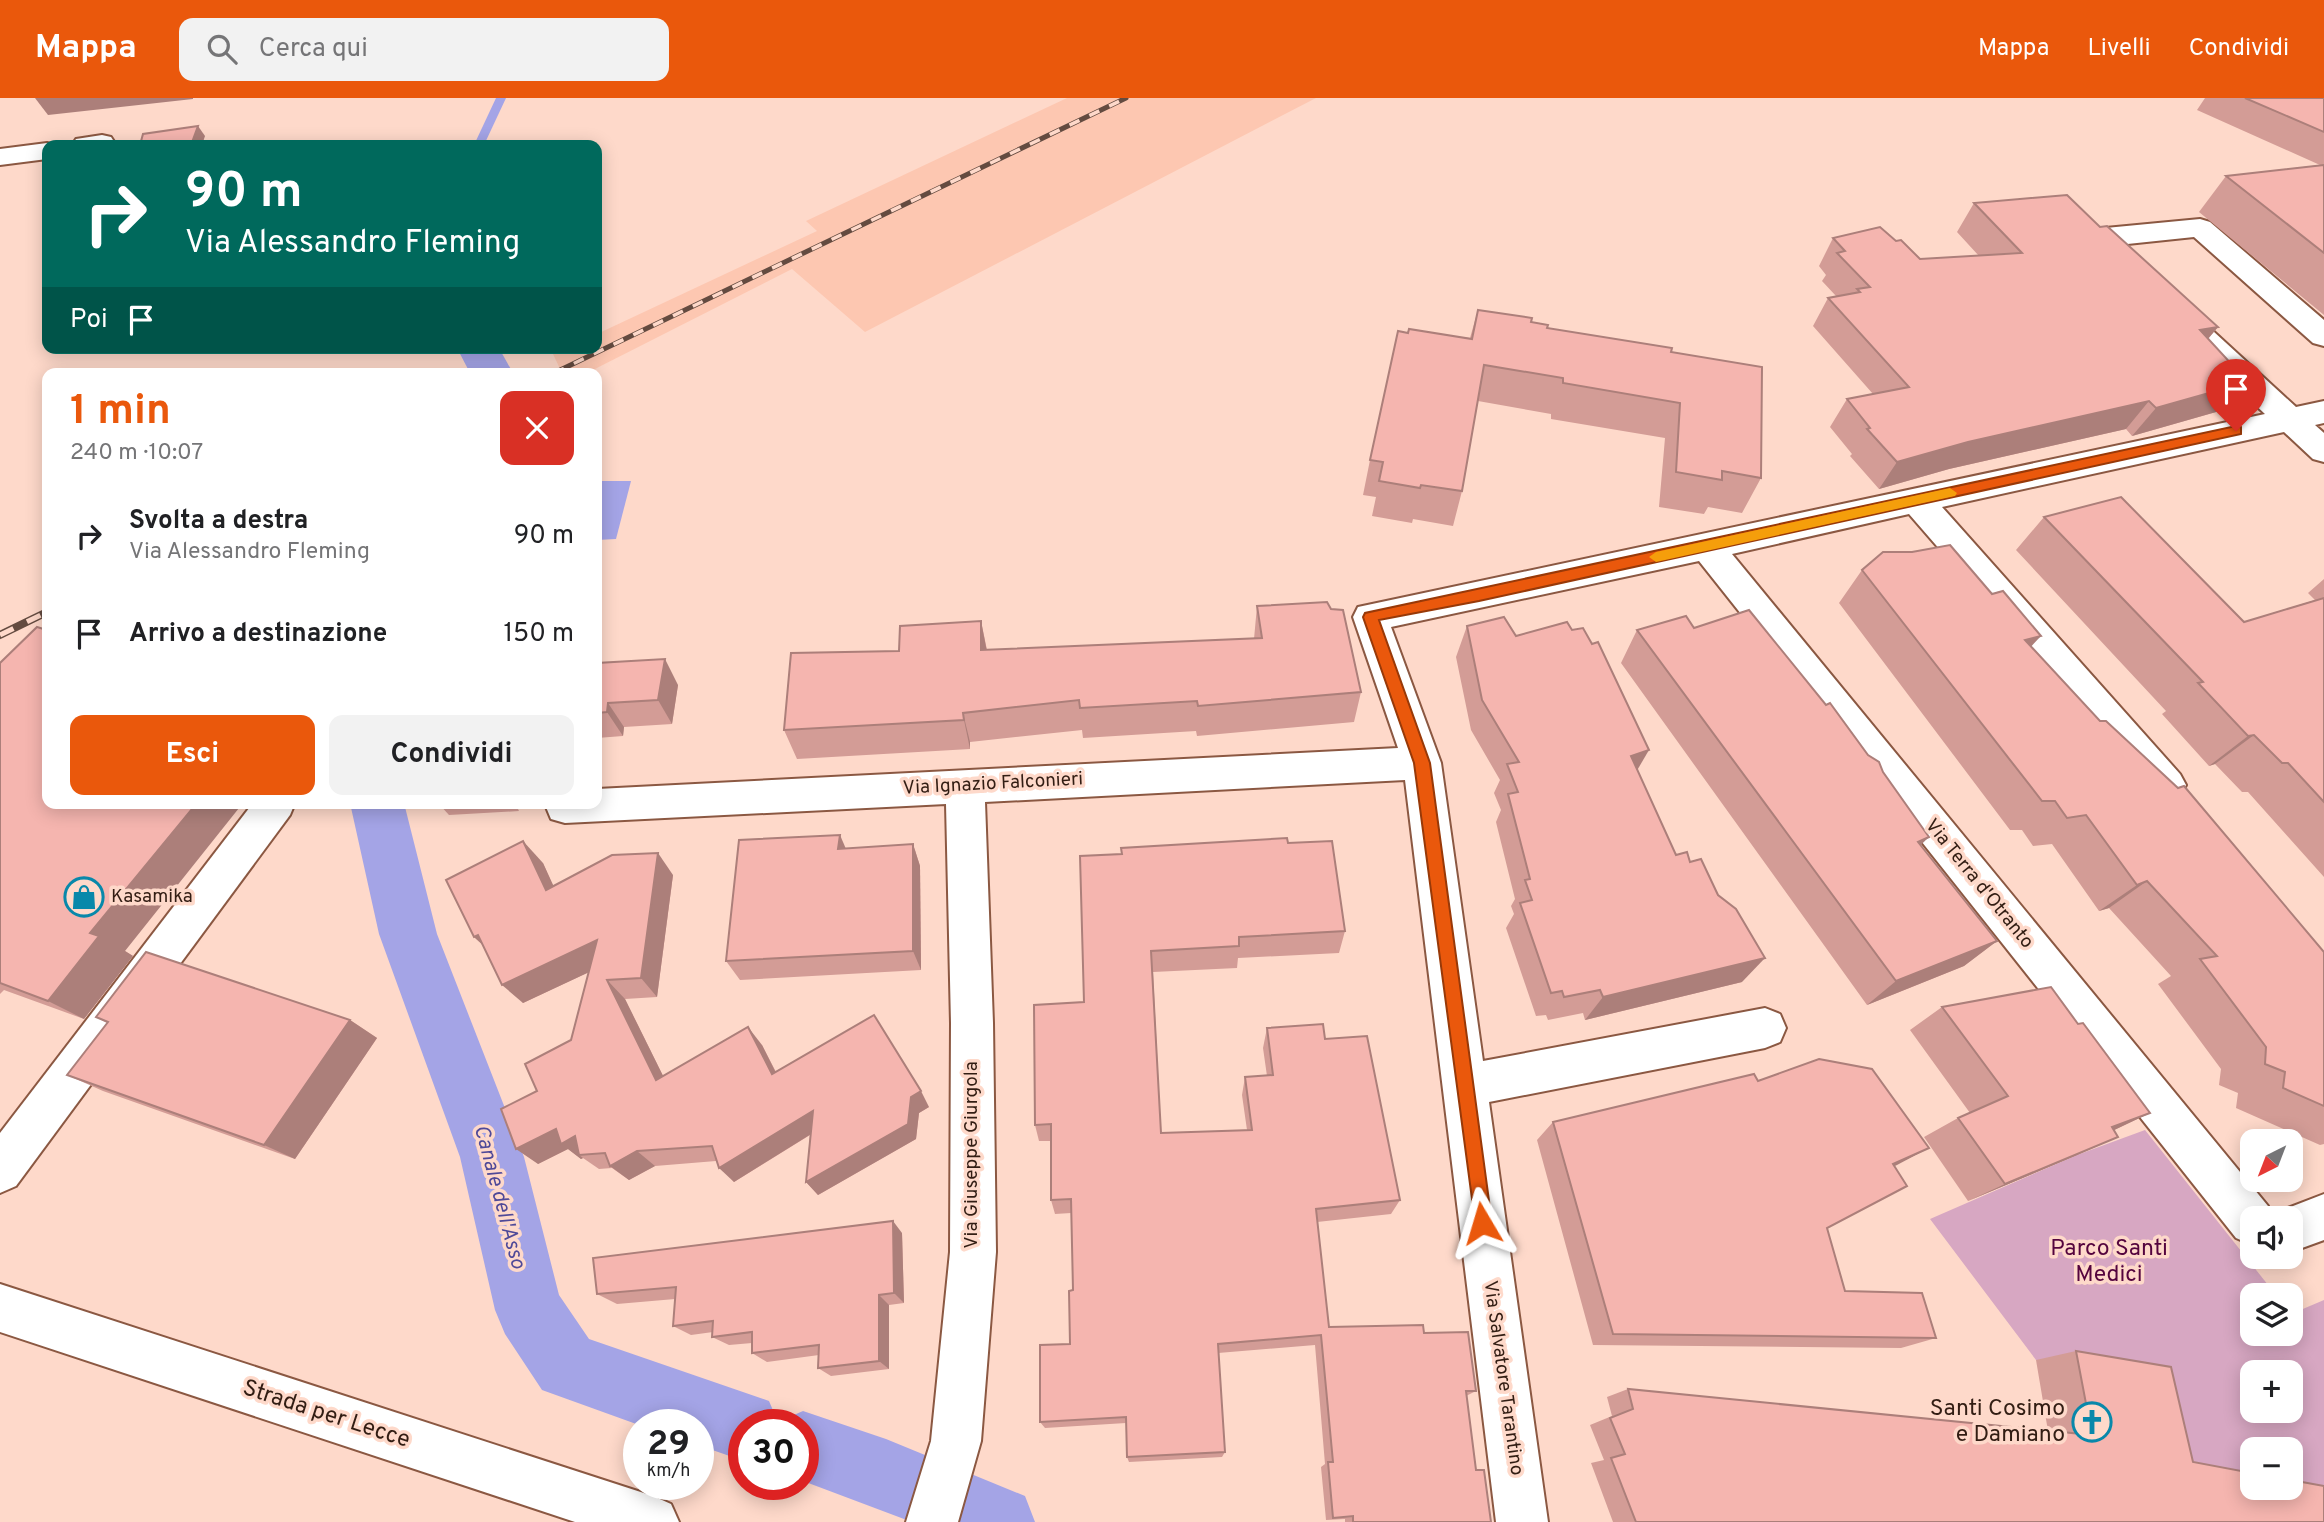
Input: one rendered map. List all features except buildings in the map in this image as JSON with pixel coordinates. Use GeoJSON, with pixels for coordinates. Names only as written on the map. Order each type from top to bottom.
{"type":"FeatureCollection","features":[{"type":"Feature","properties":{"kind":"street"},"geometry":{"type":"LineString","coordinates":[[0,157],[42,151]]}},
{"type":"Feature","properties":{"kind":"street"},"geometry":{"type":"LineString","coordinates":[[2136,276],[2095,238],[2200,228],[2324,336]]}},
{"type":"Feature","properties":{"kind":"street"},"geometry":{"type":"LineString","coordinates":[[2187,324],[2324,451]]}},
{"type":"Feature","properties":{"kind":"street"},"geometry":{"type":"LineString","coordinates":[[1706,546],[2324,412]]}},
{"type":"Feature","properties":{"kind":"street"},"geometry":{"type":"LineString","coordinates":[[1916,500],[2188,808]]}},
{"type":"Feature","properties":{"kind":"street","name":"Via Salvatore Tarantino"},"geometry":{"type":"LineString","coordinates":[[1522,1522],[1422,763],[1370,617],[1706,546]]}},
{"type":"Feature","properties":{"kind":"street","name":"Via Terra d'Otranto"},"geometry":{"type":"LineString","coordinates":[[1706,546],[2240,1207]]}},
{"type":"Feature","properties":{"kind":"street","name":"Via Ignazio Falconieri"},"geometry":{"type":"LineString","coordinates":[[602,805],[1422,763]]}},
{"type":"Feature","properties":{"kind":"street","name":"Via Giuseppe Giurgola"},"geometry":{"type":"LineString","coordinates":[[932,1522],[956,1441],[973,1252],[972,1023],[965,785]]}},
{"type":"Feature","properties":{"kind":"street"},"geometry":{"type":"LineString","coordinates":[[0,1170],[271,809]]}},
{"type":"Feature","properties":{"kind":"street"},"geometry":{"type":"LineString","coordinates":[[1464,1086],[1765,1028]]}},
{"type":"Feature","properties":{"kind":"street"},"geometry":{"type":"LineString","coordinates":[[2303,1225],[2324,1217]]}},
{"type":"Feature","properties":{"kind":"street","name":"Strada per Lecce"},"geometry":{"type":"LineString","coordinates":[[0,1308],[653,1522]]}},
{"type":"Feature","properties":{"kind":"shaded area"},"geometry":{"type":"Polygon","coordinates":[[[1067,98],[1316,98],[865,332],[792,269],[597,368],[560,368],[553,354],[602,354],[602,332],[817,231],[806,221],[1067,98]]]}},
{"type":"Feature","properties":{"kind":"green space","name":"Parco Santi Medici"},"geometry":{"type":"Polygon","coordinates":[[[2145,1130],[2240,1250],[2240,1269],[2255,1269],[2266,1283],[2240,1283],[2240,1346],[2303,1346],[2303,1309],[2324,1300],[2324,1522],[2303,1500],[2303,1437],[2240,1437],[2240,1484],[2146,1467],[2126,1376],[2036,1360],[1930,1219],[2077,1155],[2145,1130]]]}},
{"type":"Feature","properties":{"kind":"water"},"geometry":{"type":"Polygon","coordinates":[[[602,481],[631,481],[616,539],[602,540],[602,481]]]}},
{"type":"Feature","properties":{"kind":"waterway"},"geometry":{"type":"LineString","coordinates":[[481,140],[501,98]]}},
{"type":"Feature","properties":{"kind":"waterway","name":"Canale dell'Asso"},"geometry":{"type":"LineString","coordinates":[[481,354],[489,368]]}},
{"type":"Feature","properties":{"kind":"waterway","name":"Canale dell'Asso"},"geometry":{"type":"LineString","coordinates":[[378,809],[408,934],[492,1157],[529,1310],[566,1366],[728,1421]]}},
{"type":"Feature","properties":{"kind":"waterway","name":"Canale dell'Asso"},"geometry":{"type":"LineString","coordinates":[[819,1452],[886,1475],[999,1522]]}},
{"type":"Feature","properties":{"kind":"railway"},"geometry":{"type":"LineString","coordinates":[[602,350],[1126,98]]}},
{"type":"Feature","properties":{"kind":"railway"},"geometry":{"type":"LineString","coordinates":[[564,368],[594,354]]}},
{"type":"Feature","properties":{"kind":"railway"},"geometry":{"type":"LineString","coordinates":[[0,635],[42,614]]}},
{"type":"Feature","properties":{"kind":"slow traffic"},"geometry":{"type":"LineString","coordinates":[[1656,557],[1950,493]]}},
{"type":"Feature","properties":{"kind":"place","name":"Kasamika"},"geometry":{"type":"Point","coordinates":[84,897]}},
{"type":"Feature","properties":{"kind":"place","name":"Santi Cosimo e Damiano"},"geometry":{"type":"Point","coordinates":[2092,1422]}},
{"type":"Feature","properties":{"kind":"route"},"geometry":{"type":"LineString","coordinates":[[1482,1223],[1422,763],[1370,617],[1479,596],[2236,431]]}}]}
